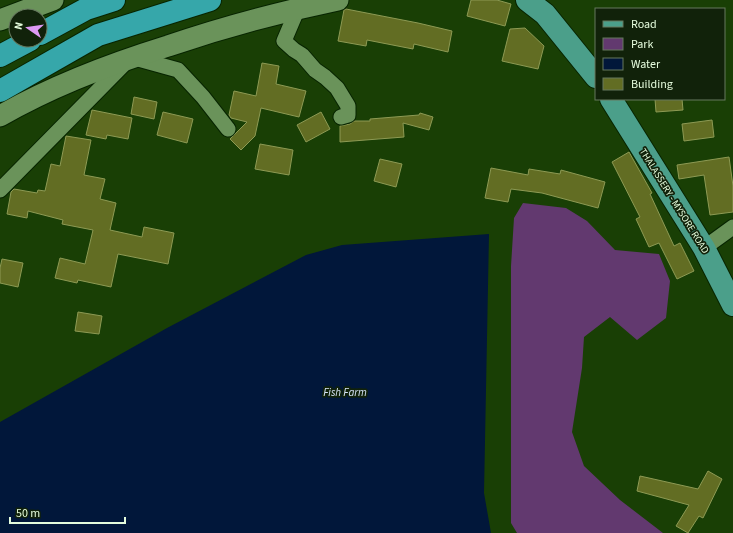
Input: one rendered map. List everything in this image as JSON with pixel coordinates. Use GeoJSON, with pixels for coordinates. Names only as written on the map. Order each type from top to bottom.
{"type":"FeatureCollection","features":[{"type":"Feature","properties":{"kind":"highway"},"geometry":{"type":"LineString","coordinates":[[48,30],[86,9],[114,0]]}},
{"type":"Feature","properties":{"kind":"highway"},"geometry":{"type":"LineString","coordinates":[[0,91],[98,35],[210,0]]}},
{"type":"Feature","properties":{"kind":"highway"},"geometry":{"type":"LineString","coordinates":[[0,56],[15,48]]}},
{"type":"Feature","properties":{"kind":"main road"},"geometry":{"type":"LineString","coordinates":[[527,0],[545,14],[595,76]]}},
{"type":"Feature","properties":{"kind":"main road","name":"THALASSERY - MYSORE ROAD"},"geometry":{"type":"LineString","coordinates":[[612,100],[704,248],[733,305]]}},
{"type":"Feature","properties":{"kind":"street"},"geometry":{"type":"LineString","coordinates":[[0,20],[53,0]]}},
{"type":"Feature","properties":{"kind":"street"},"geometry":{"type":"LineString","coordinates":[[0,116],[26,101],[131,57],[222,28],[298,8],[338,0]]}},
{"type":"Feature","properties":{"kind":"street"},"geometry":{"type":"LineString","coordinates":[[298,8],[284,41],[302,55],[315,70],[337,88],[348,106],[348,115],[341,117]]}},
{"type":"Feature","properties":{"kind":"street"},"geometry":{"type":"LineString","coordinates":[[131,57],[178,70],[203,97],[228,129]]}},
{"type":"Feature","properties":{"kind":"street"},"geometry":{"type":"LineString","coordinates":[[0,190],[131,57]]}},
{"type":"Feature","properties":{"kind":"street"},"geometry":{"type":"LineString","coordinates":[[704,248],[733,227]]}},
{"type":"Feature","properties":{"kind":"green space"},"geometry":{"type":"Polygon","coordinates":[[[523,203],[566,208],[587,221],[615,250],[659,254],[670,281],[666,318],[637,340],[610,317],[584,337],[582,368],[572,432],[584,466],[620,500],[663,533],[517,533],[511,523],[511,266],[514,218],[523,203]]]}},
{"type":"Feature","properties":{"kind":"water","name":"Fish Farm"},"geometry":{"type":"Polygon","coordinates":[[[489,234],[484,493],[491,533],[0,533],[0,422],[167,328],[306,255],[342,245],[489,234]]]}},
{"type":"Feature","properties":{"kind":"building"},"geometry":{"type":"Polygon","coordinates":[[[471,0],[497,0],[511,4],[505,26],[467,16],[471,0]]]}},
{"type":"Feature","properties":{"kind":"building"},"geometry":{"type":"Polygon","coordinates":[[[346,9],[452,31],[448,52],[414,44],[413,49],[367,40],[366,46],[338,41],[344,10],[346,9]]]}},
{"type":"Feature","properties":{"kind":"building"},"geometry":{"type":"Polygon","coordinates":[[[525,28],[544,46],[538,69],[502,61],[510,29],[525,28]]]}},
{"type":"Feature","properties":{"kind":"building"},"geometry":{"type":"Polygon","coordinates":[[[262,63],[279,66],[276,84],[306,91],[299,117],[261,108],[255,136],[241,150],[230,139],[247,122],[231,118],[229,115],[234,91],[256,96],[262,63]]]}},
{"type":"Feature","properties":{"kind":"building"},"geometry":{"type":"Polygon","coordinates":[[[134,97],[157,102],[154,119],[131,114],[134,97]]]}},
{"type":"Feature","properties":{"kind":"building"},"geometry":{"type":"Polygon","coordinates":[[[655,100],[682,100],[683,110],[656,112],[655,100]]]}},
{"type":"Feature","properties":{"kind":"building"},"geometry":{"type":"Polygon","coordinates":[[[92,110],[132,118],[128,139],[107,135],[106,139],[86,135],[92,110]]]}},
{"type":"Feature","properties":{"kind":"building"},"geometry":{"type":"Polygon","coordinates":[[[163,112],[193,119],[187,143],[157,135],[163,112]]]}},
{"type":"Feature","properties":{"kind":"building"},"geometry":{"type":"Polygon","coordinates":[[[321,112],[330,129],[306,142],[297,125],[321,112]]]}},
{"type":"Feature","properties":{"kind":"building"},"geometry":{"type":"Polygon","coordinates":[[[420,113],[433,117],[429,130],[403,123],[404,137],[340,142],[340,126],[350,124],[354,121],[370,121],[370,119],[419,115],[420,113]]]}},
{"type":"Feature","properties":{"kind":"building"},"geometry":{"type":"Polygon","coordinates":[[[712,120],[714,137],[684,141],[682,124],[712,120]]]}},
{"type":"Feature","properties":{"kind":"building"},"geometry":{"type":"Polygon","coordinates":[[[66,136],[91,140],[84,175],[105,179],[100,199],[116,203],[110,230],[142,237],[144,227],[174,233],[168,264],[118,254],[111,287],[78,280],[77,283],[55,278],[60,258],[85,264],[93,230],[62,224],[63,220],[28,211],[27,218],[7,214],[11,192],[14,189],[37,193],[38,190],[45,191],[51,164],[60,166],[66,136]]]}},
{"type":"Feature","properties":{"kind":"building"},"geometry":{"type":"Polygon","coordinates":[[[260,144],[293,150],[289,175],[255,169],[260,144]]]}},
{"type":"Feature","properties":{"kind":"building"},"geometry":{"type":"Polygon","coordinates":[[[629,152],[652,193],[650,194],[674,246],[680,243],[694,271],[677,279],[659,243],[649,247],[636,219],[640,217],[612,162],[629,152]]]}},
{"type":"Feature","properties":{"kind":"building"},"geometry":{"type":"Polygon","coordinates":[[[729,157],[733,186],[733,212],[710,215],[704,175],[679,179],[677,165],[729,157]]]}},
{"type":"Feature","properties":{"kind":"building"},"geometry":{"type":"Polygon","coordinates":[[[380,159],[402,164],[396,187],[374,181],[380,159]]]}},
{"type":"Feature","properties":{"kind":"building"},"geometry":{"type":"Polygon","coordinates":[[[491,168],[528,175],[529,169],[560,174],[561,170],[605,182],[598,208],[542,193],[511,189],[508,202],[485,198],[491,168]]]}},
{"type":"Feature","properties":{"kind":"building"},"geometry":{"type":"Polygon","coordinates":[[[2,259],[23,263],[18,287],[0,283],[0,268],[2,259]]]}},
{"type":"Feature","properties":{"kind":"building"},"geometry":{"type":"Polygon","coordinates":[[[78,312],[102,316],[99,334],[75,331],[78,312]]]}},
{"type":"Feature","properties":{"kind":"building"},"geometry":{"type":"Polygon","coordinates":[[[708,471],[722,479],[703,518],[699,516],[688,533],[676,526],[689,505],[637,491],[640,476],[698,489],[708,471]]]}}]}
